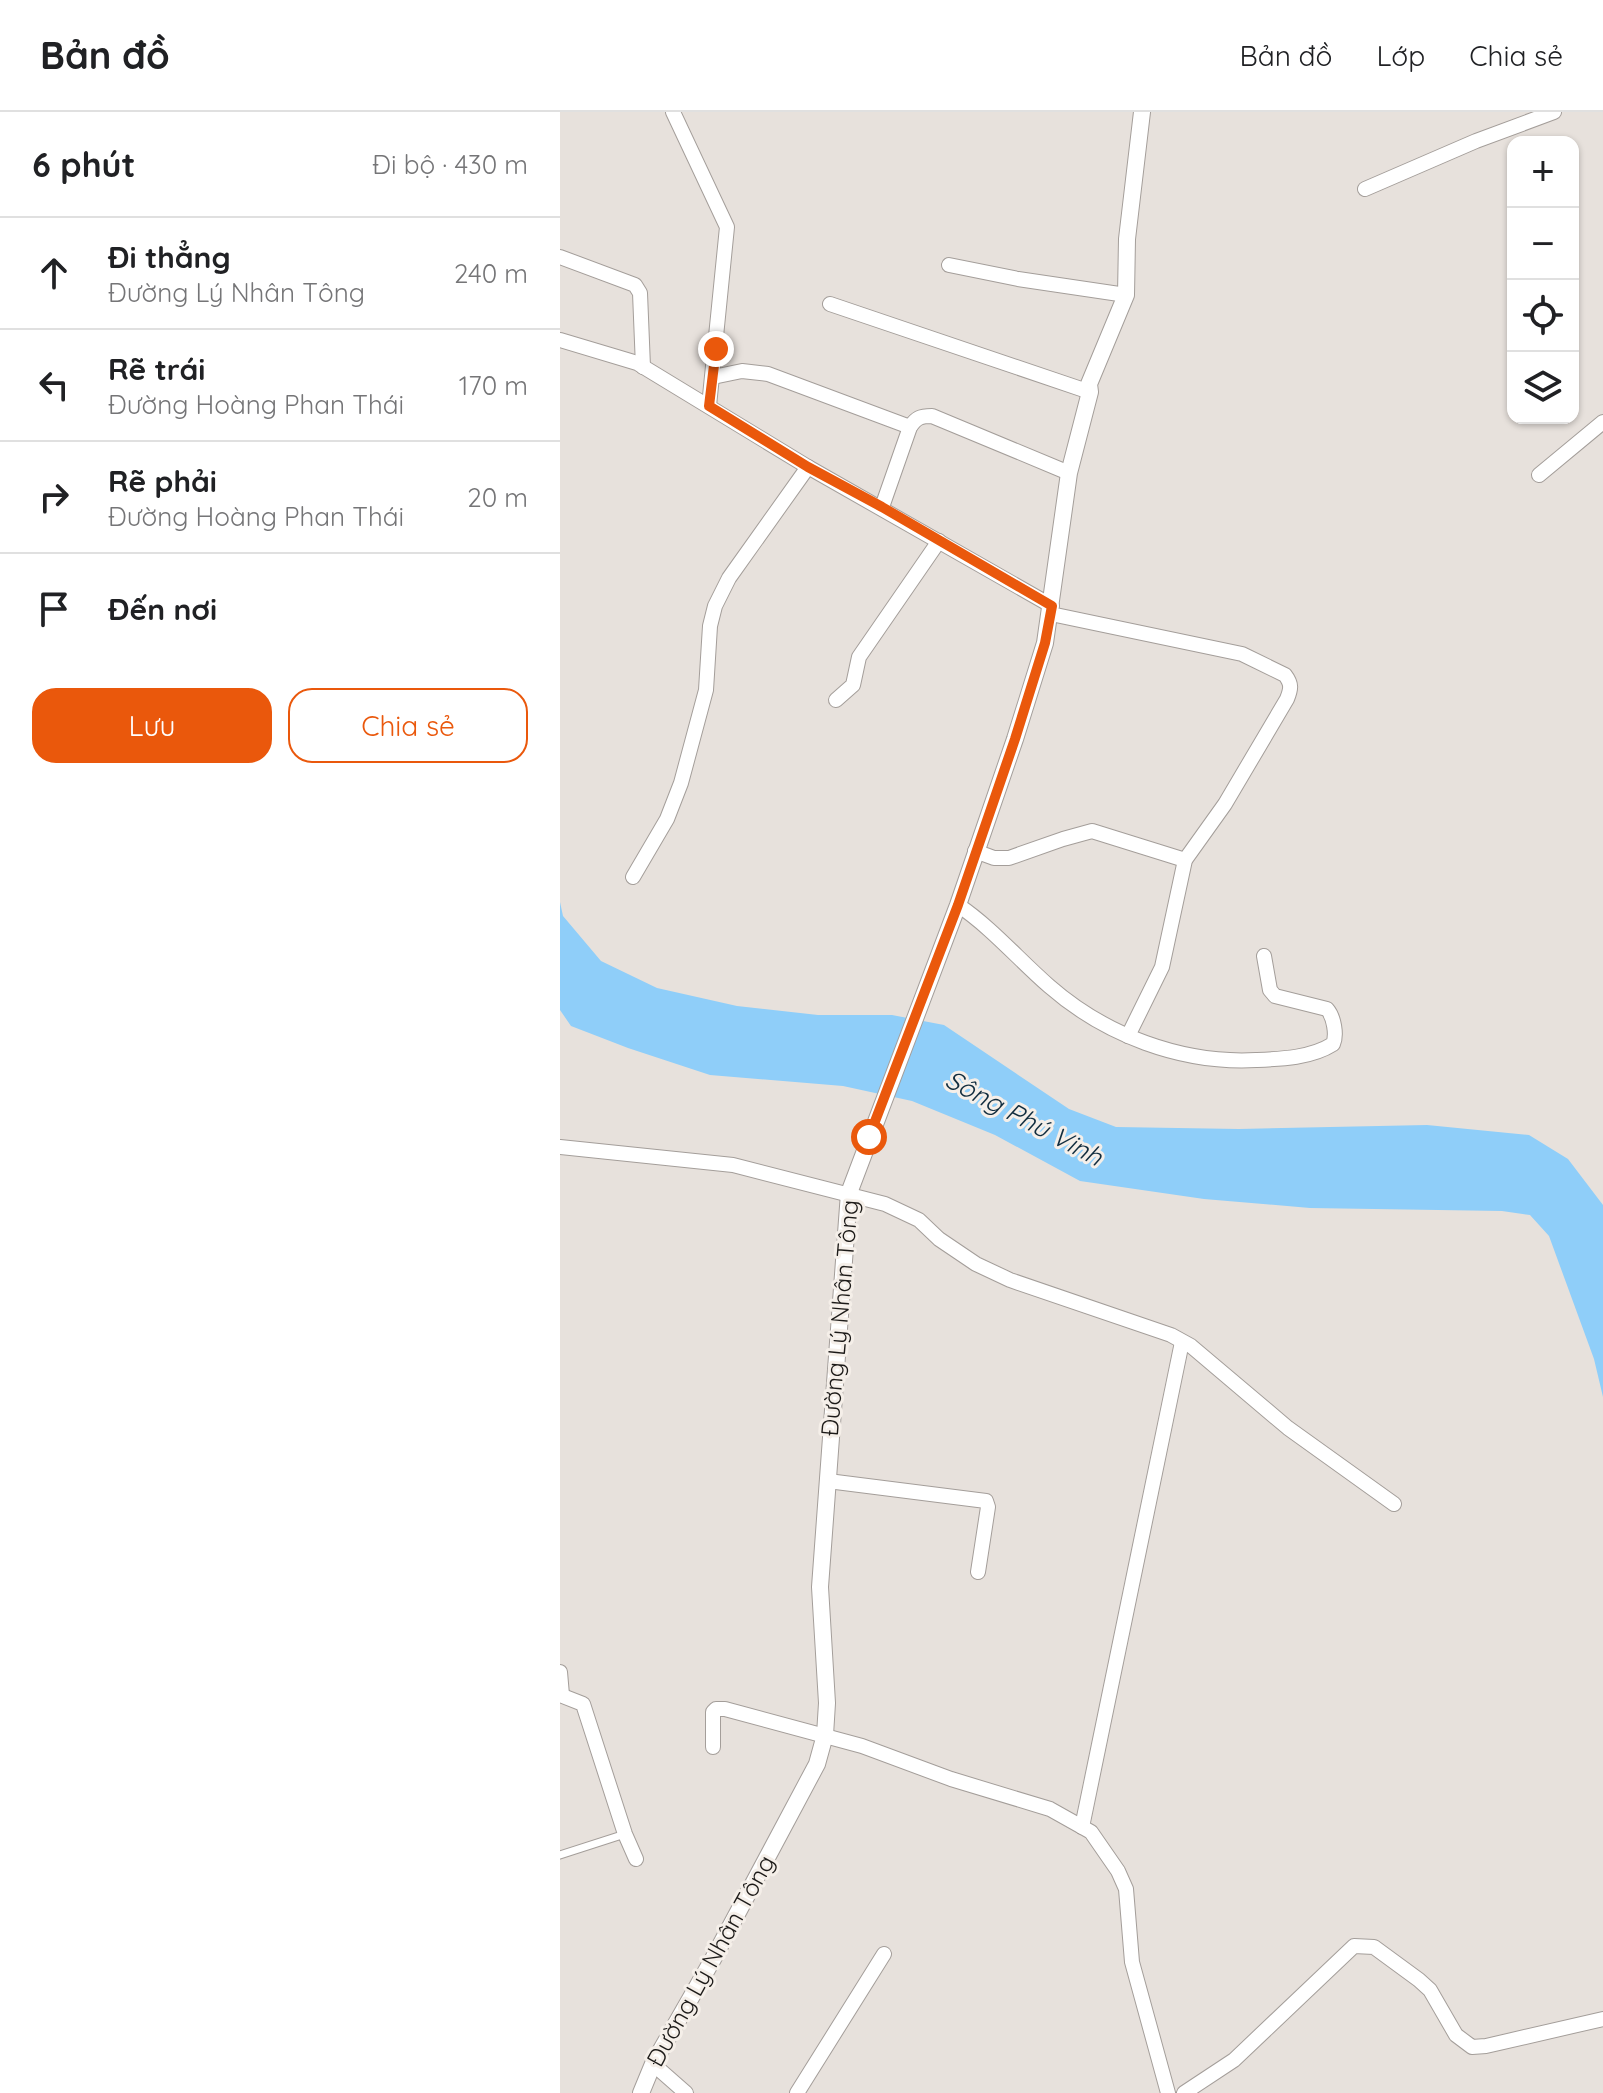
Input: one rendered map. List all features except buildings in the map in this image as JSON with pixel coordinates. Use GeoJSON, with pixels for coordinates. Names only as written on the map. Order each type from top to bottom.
{"type":"FeatureCollection","features":[{"type":"Feature","properties":{"kind":"street"},"geometry":{"type":"LineString","coordinates":[[673,112],[727,227],[709,406]]}},
{"type":"Feature","properties":{"kind":"street","name":"Đường Lý Nhân Tông"},"geometry":{"type":"LineString","coordinates":[[641,2093],[653,2064],[817,1764],[825,1735],[827,1703],[820,1587],[849,1193],[958,905],[1045,643],[1069,473],[1090,392],[1089,384],[1126,295],[1127,239],[1142,112]]}},
{"type":"Feature","properties":{"kind":"street"},"geometry":{"type":"LineString","coordinates":[[1365,189],[1476,141],[1554,112]]}},
{"type":"Feature","properties":{"kind":"street"},"geometry":{"type":"LineString","coordinates":[[560,257],[635,285],[640,293],[643,367]]}},
{"type":"Feature","properties":{"kind":"street"},"geometry":{"type":"LineString","coordinates":[[949,265],[1126,295]]}},
{"type":"Feature","properties":{"kind":"street"},"geometry":{"type":"LineString","coordinates":[[830,304],[1090,392]]}},
{"type":"Feature","properties":{"kind":"street"},"geometry":{"type":"LineString","coordinates":[[560,340],[643,367],[1051,610],[1242,654],[1285,675],[1290,681],[1287,699],[1225,804],[1185,860],[1162,967],[1128,1036]]}},
{"type":"Feature","properties":{"kind":"street"},"geometry":{"type":"LineString","coordinates":[[713,377],[742,371],[768,374],[910,427]]}},
{"type":"Feature","properties":{"kind":"street"},"geometry":{"type":"LineString","coordinates":[[882,507],[916,418],[932,416],[1069,473]]}},
{"type":"Feature","properties":{"kind":"street"},"geometry":{"type":"LineString","coordinates":[[1539,475],[1603,422]]}},
{"type":"Feature","properties":{"kind":"street"},"geometry":{"type":"LineString","coordinates":[[633,877],[667,819],[681,783],[706,690],[710,626],[715,606],[737,566],[808,467]]}},
{"type":"Feature","properties":{"kind":"street"},"geometry":{"type":"LineString","coordinates":[[836,700],[853,685],[859,657],[939,541]]}},
{"type":"Feature","properties":{"kind":"street"},"geometry":{"type":"LineString","coordinates":[[975,851],[994,858],[1009,858],[1092,831],[1185,860]]}},
{"type":"Feature","properties":{"kind":"street"},"geometry":{"type":"LineString","coordinates":[[958,905],[977,917],[1071,1004],[1128,1036],[1185,1055],[1232,1061],[1298,1056],[1333,1044],[1331,1014],[1327,1009],[1275,996],[1270,990],[1264,956]]}},
{"type":"Feature","properties":{"kind":"street"},"geometry":{"type":"LineString","coordinates":[[560,1147],[733,1165],[885,1204],[919,1220],[939,1239],[976,1264],[1010,1280],[1191,1346],[1288,1428],[1394,1504]]}},
{"type":"Feature","properties":{"kind":"street"},"geometry":{"type":"LineString","coordinates":[[1082,1827],[1182,1342]]}},
{"type":"Feature","properties":{"kind":"street"},"geometry":{"type":"LineString","coordinates":[[828,1481],[986,1501],[988,1507],[978,1572]]}},
{"type":"Feature","properties":{"kind":"street"},"geometry":{"type":"LineString","coordinates":[[560,1672],[565,1697],[583,1704],[636,1859]]}},
{"type":"Feature","properties":{"kind":"street"},"geometry":{"type":"LineString","coordinates":[[713,1747],[712,1717],[716,1709],[725,1709],[862,1746],[951,1779],[1050,1809],[1091,1832],[1118,1871],[1126,1889],[1132,1962],[1168,2093]]}},
{"type":"Feature","properties":{"kind":"street"},"geometry":{"type":"LineString","coordinates":[[1184,2093],[1234,2060],[1354,1946],[1374,1947],[1419,1980],[1430,1990],[1456,2035],[1472,2047],[1603,2019]]}},
{"type":"Feature","properties":{"kind":"street"},"geometry":{"type":"LineString","coordinates":[[797,2093],[884,1954]]}},
{"type":"Feature","properties":{"kind":"street"},"geometry":{"type":"LineString","coordinates":[[653,2064],[686,2093]]}},
{"type":"Feature","properties":{"kind":"lane"},"geometry":{"type":"LineString","coordinates":[[560,1855],[625,1834]]}},
{"type":"Feature","properties":{"kind":"water","name":"Sông Phú Vinh"},"geometry":{"type":"Polygon","coordinates":[[[560,902],[563,916],[601,961],[657,988],[737,1006],[818,1015],[892,1015],[944,1025],[1069,1109],[1116,1127],[1239,1129],[1427,1125],[1529,1135],[1568,1159],[1603,1205],[1603,1397],[1594,1359],[1549,1236],[1530,1215],[1502,1211],[1310,1208],[1204,1199],[1080,1181],[995,1135],[912,1101],[843,1086],[710,1075],[571,1026],[560,1010],[560,902]]]}},
{"type":"Feature","properties":{"kind":"route"},"geometry":{"type":"LineString","coordinates":[[716,349],[709,406],[808,467],[1052,606],[1045,643],[1015,739],[958,905],[869,1137]]}}]}
